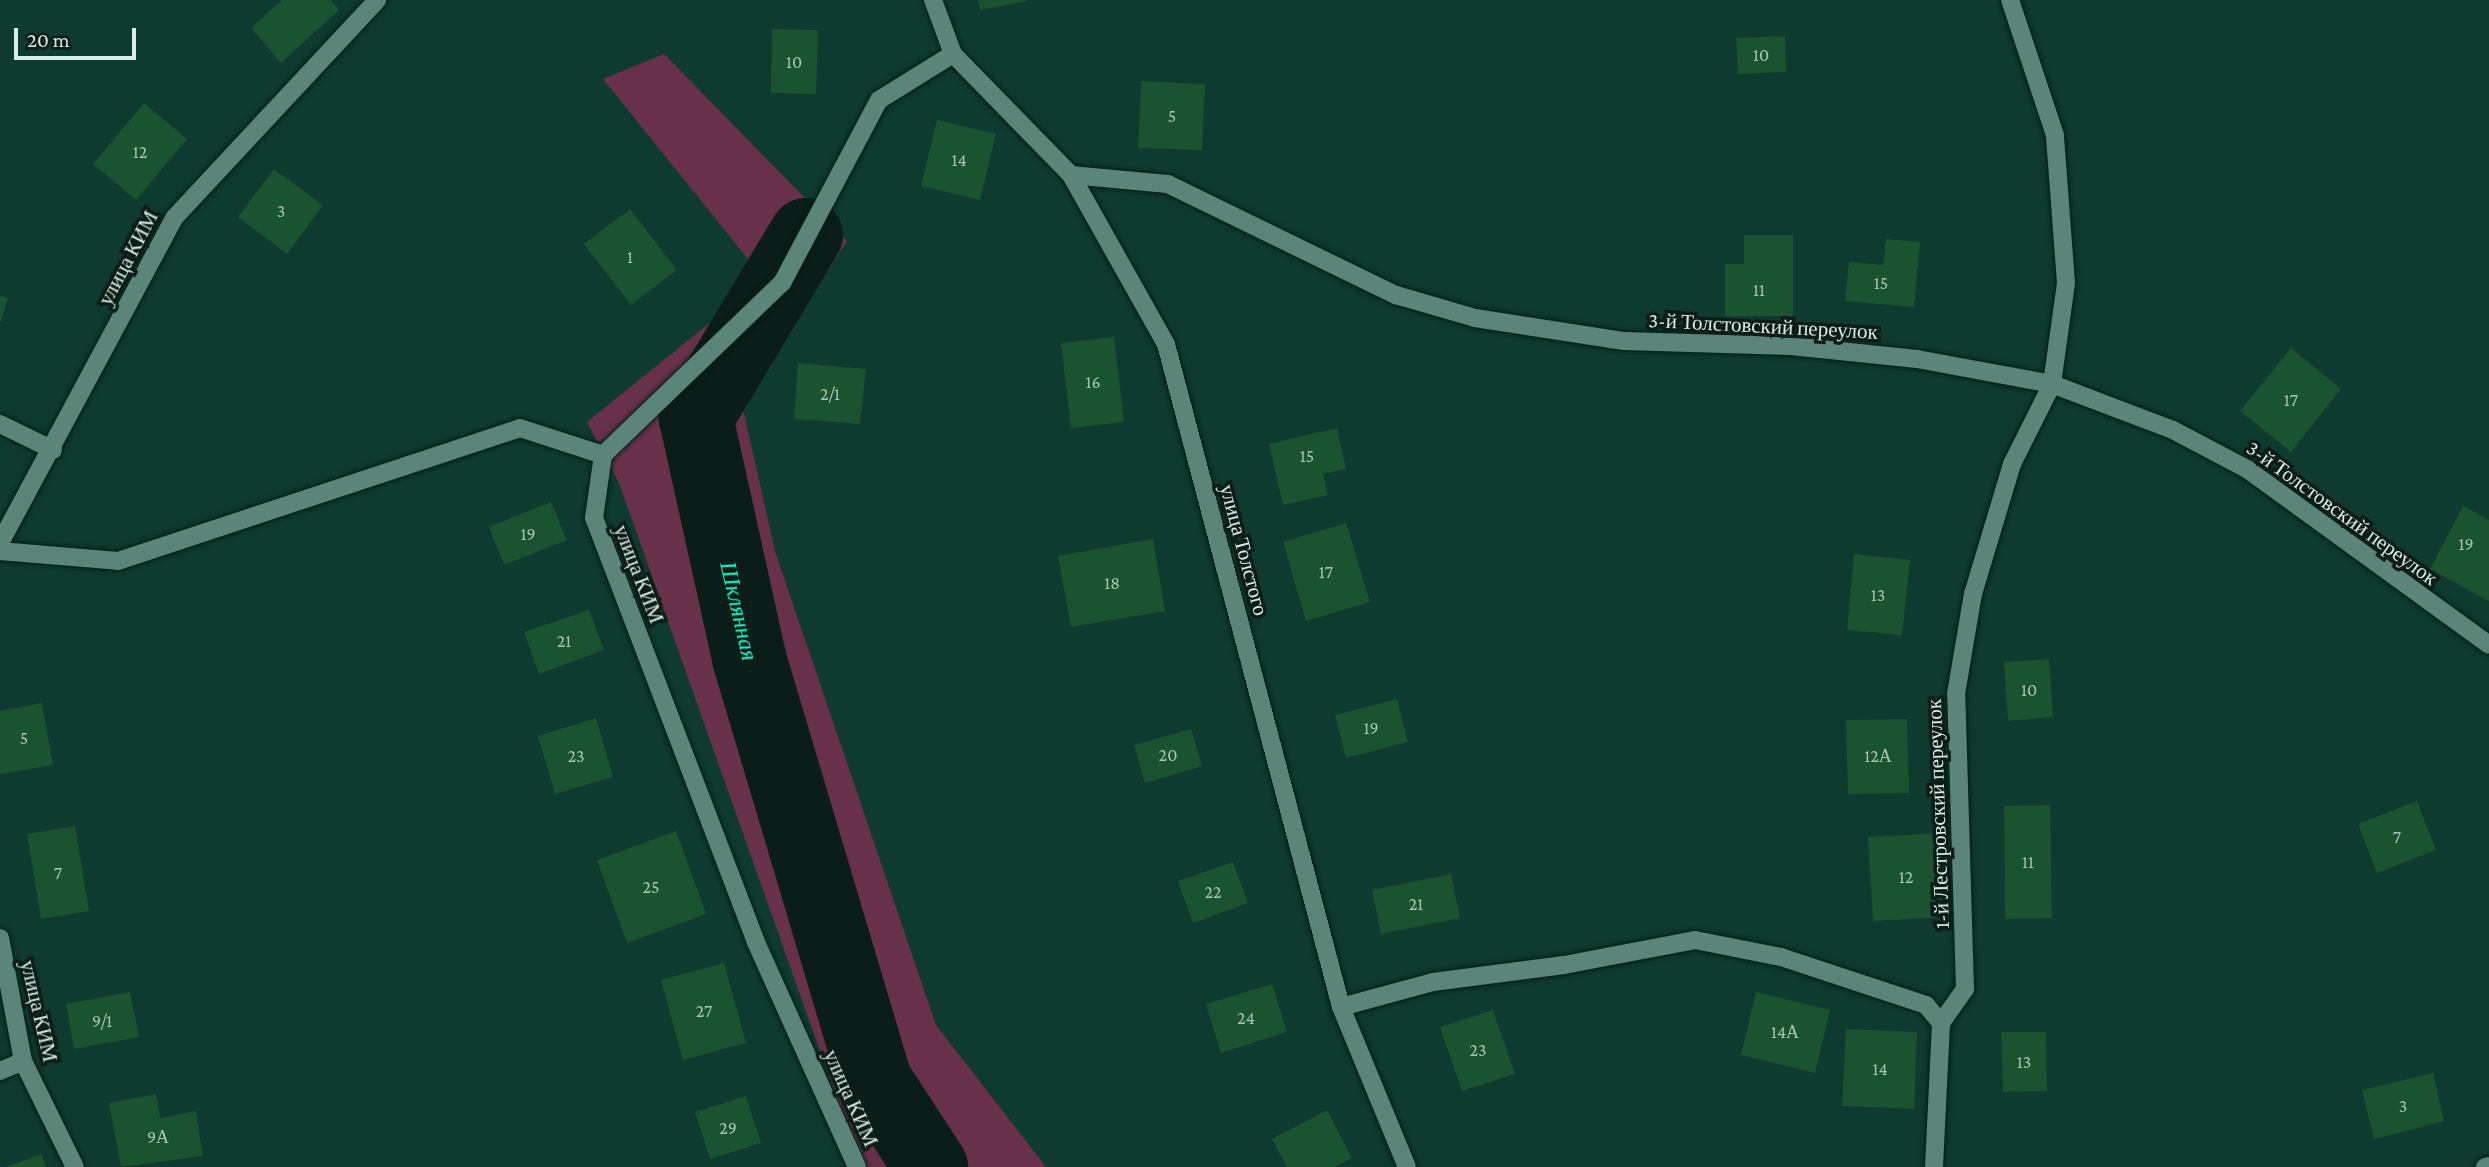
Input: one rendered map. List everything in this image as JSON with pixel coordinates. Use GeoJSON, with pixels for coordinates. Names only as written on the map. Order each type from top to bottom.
{"type":"FeatureCollection","features":[{"type":"Feature","properties":{"kind":"street","name":"улица КИМ"},"geometry":{"type":"LineString","coordinates":[[0,543],[174,218],[377,0]]}},
{"type":"Feature","properties":{"kind":"street","name":"улица Толстого"},"geometry":{"type":"LineString","coordinates":[[933,0],[951,55],[1071,175],[1166,344],[1341,1007],[1408,1167]]}},
{"type":"Feature","properties":{"kind":"street","name":"1-й Лестровский переулок"},"geometry":{"type":"LineString","coordinates":[[1941,1023],[1965,989],[1956,694],[1973,594],[2012,464],[2052,384],[2066,283],[2055,135],[2010,0]]}},
{"type":"Feature","properties":{"kind":"street"},"geometry":{"type":"LineString","coordinates":[[0,551],[118,561],[520,428],[603,455],[782,283],[879,100],[951,55]]}},
{"type":"Feature","properties":{"kind":"street","name":"3-й Толстовский переулок"},"geometry":{"type":"LineString","coordinates":[[1071,175],[1167,184],[1396,295],[1475,318],[1624,341],[1791,346],[1917,359],[2052,384],[2173,430],[2247,468],[2489,645]]}},
{"type":"Feature","properties":{"kind":"street"},"geometry":{"type":"LineString","coordinates":[[0,424],[52,450]]}},
{"type":"Feature","properties":{"kind":"street","name":"улица КИМ"},"geometry":{"type":"LineString","coordinates":[[603,455],[594,518],[756,942],[857,1167]]}},
{"type":"Feature","properties":{"kind":"street","name":"улица КИМ"},"geometry":{"type":"LineString","coordinates":[[0,938],[23,1061],[75,1167]]}},
{"type":"Feature","properties":{"kind":"street"},"geometry":{"type":"LineString","coordinates":[[1341,1007],[1433,982],[1564,965],[1695,940],[1781,957],[1926,1005],[1941,1023],[1934,1167]]}},
{"type":"Feature","properties":{"kind":"street"},"geometry":{"type":"LineString","coordinates":[[0,1071],[23,1061]]}},
{"type":"Feature","properties":{"kind":"shaded area"},"geometry":{"type":"Polygon","coordinates":[[[664,54],[847,241],[742,405],[775,551],[936,1025],[1046,1167],[861,1167],[619,483],[587,422],[764,279],[603,79],[664,54]]]}},
{"type":"Feature","properties":{"kind":"building"},"geometry":{"type":"Polygon","coordinates":[[[282,0],[331,0],[339,10],[281,63],[251,28],[282,0]]]}},
{"type":"Feature","properties":{"kind":"building"},"geometry":{"type":"Polygon","coordinates":[[[978,0],[1027,0],[1027,1],[980,10],[978,0]]]}},
{"type":"Feature","properties":{"kind":"building"},"geometry":{"type":"Polygon","coordinates":[[[772,29],[818,30],[816,94],[771,93],[772,29]]]}},
{"type":"Feature","properties":{"kind":"building"},"geometry":{"type":"Polygon","coordinates":[[[1785,36],[1786,72],[1738,74],[1736,38],[1785,36]]]}},
{"type":"Feature","properties":{"kind":"building"},"geometry":{"type":"Polygon","coordinates":[[[1141,81],[1205,84],[1202,150],[1138,148],[1141,81]]]}},
{"type":"Feature","properties":{"kind":"building"},"geometry":{"type":"Polygon","coordinates":[[[144,103],[187,139],[136,200],[93,164],[144,103]]]}},
{"type":"Feature","properties":{"kind":"building"},"geometry":{"type":"Polygon","coordinates":[[[937,120],[996,134],[980,200],[921,186],[937,120]]]}},
{"type":"Feature","properties":{"kind":"building"},"geometry":{"type":"Polygon","coordinates":[[[274,169],[323,205],[287,254],[238,217],[274,169]]]}},
{"type":"Feature","properties":{"kind":"building"},"geometry":{"type":"Polygon","coordinates":[[[630,209],[677,270],[631,305],[584,244],[630,209]]]}},
{"type":"Feature","properties":{"kind":"building"},"geometry":{"type":"Polygon","coordinates":[[[1744,235],[1793,235],[1793,316],[1725,316],[1725,264],[1744,264],[1744,235]]]}},
{"type":"Feature","properties":{"kind":"building"},"geometry":{"type":"Polygon","coordinates":[[[1886,239],[1920,242],[1914,307],[1845,301],[1849,262],[1883,265],[1886,239]]]}},
{"type":"Feature","properties":{"kind":"building"},"geometry":{"type":"Polygon","coordinates":[[[0,296],[8,298],[1,321],[0,321],[0,296]]]}},
{"type":"Feature","properties":{"kind":"building"},"geometry":{"type":"Polygon","coordinates":[[[1114,337],[1124,422],[1071,428],[1061,343],[1114,337]]]}},
{"type":"Feature","properties":{"kind":"building"},"geometry":{"type":"Polygon","coordinates":[[[2291,348],[2341,389],[2291,452],[2240,411],[2291,348]]]}},
{"type":"Feature","properties":{"kind":"building"},"geometry":{"type":"Polygon","coordinates":[[[798,363],[866,369],[860,424],[794,419],[798,363]]]}},
{"type":"Feature","properties":{"kind":"building"},"geometry":{"type":"Polygon","coordinates":[[[1337,428],[1346,469],[1323,474],[1328,495],[1283,505],[1269,444],[1337,428]]]}},
{"type":"Feature","properties":{"kind":"building"},"geometry":{"type":"Polygon","coordinates":[[[551,502],[567,540],[504,565],[489,527],[551,502]]]}},
{"type":"Feature","properties":{"kind":"building"},"geometry":{"type":"Polygon","coordinates":[[[2463,506],[2489,520],[2489,601],[2430,569],[2463,506]]]}},
{"type":"Feature","properties":{"kind":"building"},"geometry":{"type":"Polygon","coordinates":[[[1346,523],[1370,602],[1306,621],[1283,542],[1346,523]]]}},
{"type":"Feature","properties":{"kind":"building"},"geometry":{"type":"Polygon","coordinates":[[[1153,539],[1165,611],[1071,627],[1058,556],[1153,539]]]}},
{"type":"Feature","properties":{"kind":"building"},"geometry":{"type":"Polygon","coordinates":[[[1854,554],[1910,560],[1902,635],[1847,630],[1854,554]]]}},
{"type":"Feature","properties":{"kind":"building"},"geometry":{"type":"Polygon","coordinates":[[[589,610],[604,650],[539,674],[524,632],[589,610]]]}},
{"type":"Feature","properties":{"kind":"building"},"geometry":{"type":"Polygon","coordinates":[[[2049,659],[2053,717],[2008,721],[2004,662],[2049,659]]]}},
{"type":"Feature","properties":{"kind":"building"},"geometry":{"type":"Polygon","coordinates":[[[1397,699],[1408,742],[1346,758],[1335,715],[1397,699]]]}},
{"type":"Feature","properties":{"kind":"building"},"geometry":{"type":"Polygon","coordinates":[[[42,703],[53,765],[0,774],[0,711],[42,703]]]}},
{"type":"Feature","properties":{"kind":"building"},"geometry":{"type":"Polygon","coordinates":[[[596,718],[613,777],[555,794],[538,736],[596,718]]]}},
{"type":"Feature","properties":{"kind":"building"},"geometry":{"type":"Polygon","coordinates":[[[1907,719],[1909,793],[1848,794],[1846,720],[1907,719]]]}},
{"type":"Feature","properties":{"kind":"building"},"geometry":{"type":"Polygon","coordinates":[[[1191,729],[1202,766],[1145,783],[1134,745],[1191,729]]]}},
{"type":"Feature","properties":{"kind":"building"},"geometry":{"type":"Polygon","coordinates":[[[2417,801],[2436,850],[2377,873],[2358,824],[2417,801]]]}},
{"type":"Feature","properties":{"kind":"building"},"geometry":{"type":"Polygon","coordinates":[[[2050,805],[2052,918],[2005,919],[2004,806],[2050,805]]]}},
{"type":"Feature","properties":{"kind":"building"},"geometry":{"type":"Polygon","coordinates":[[[75,826],[89,911],[41,919],[27,834],[75,826]]]}},
{"type":"Feature","properties":{"kind":"building"},"geometry":{"type":"Polygon","coordinates":[[[676,831],[706,914],[627,943],[597,860],[676,831]]]}},
{"type":"Feature","properties":{"kind":"building"},"geometry":{"type":"Polygon","coordinates":[[[1940,833],[1945,917],[1873,921],[1868,837],[1940,833]]]}},
{"type":"Feature","properties":{"kind":"building"},"geometry":{"type":"Polygon","coordinates":[[[1233,862],[1248,903],[1193,923],[1178,881],[1233,862]]]}},
{"type":"Feature","properties":{"kind":"building"},"geometry":{"type":"Polygon","coordinates":[[[1451,874],[1460,918],[1381,934],[1372,890],[1451,874]]]}},
{"type":"Feature","properties":{"kind":"building"},"geometry":{"type":"Polygon","coordinates":[[[724,963],[746,1043],[683,1060],[661,980],[724,963]]]}},
{"type":"Feature","properties":{"kind":"building"},"geometry":{"type":"Polygon","coordinates":[[[1272,984],[1287,1032],[1221,1053],[1206,1004],[1272,984]]]}},
{"type":"Feature","properties":{"kind":"building"},"geometry":{"type":"Polygon","coordinates":[[[130,992],[139,1037],[74,1049],[66,1004],[130,992]]]}},
{"type":"Feature","properties":{"kind":"building"},"geometry":{"type":"Polygon","coordinates":[[[1756,992],[1830,1010],[1815,1073],[1741,1055],[1756,992]]]}},
{"type":"Feature","properties":{"kind":"building"},"geometry":{"type":"Polygon","coordinates":[[[1493,1010],[1515,1074],[1462,1091],[1440,1027],[1493,1010]]]}},
{"type":"Feature","properties":{"kind":"building"},"geometry":{"type":"Polygon","coordinates":[[[1846,1029],[1917,1032],[1914,1109],[1842,1106],[1846,1029]]]}},
{"type":"Feature","properties":{"kind":"building"},"geometry":{"type":"Polygon","coordinates":[[[2001,1032],[2046,1032],[2047,1091],[2003,1092],[2001,1032]]]}},
{"type":"Feature","properties":{"kind":"building"},"geometry":{"type":"Polygon","coordinates":[[[2433,1073],[2444,1121],[2374,1139],[2362,1090],[2433,1073]]]}},
{"type":"Feature","properties":{"kind":"building"},"geometry":{"type":"Polygon","coordinates":[[[156,1094],[160,1118],[196,1111],[203,1156],[121,1167],[109,1103],[156,1094]]]}},
{"type":"Feature","properties":{"kind":"building"},"geometry":{"type":"Polygon","coordinates":[[[746,1096],[761,1143],[710,1159],[695,1112],[746,1096]]]}},
{"type":"Feature","properties":{"kind":"building"},"geometry":{"type":"Polygon","coordinates":[[[1327,1110],[1352,1158],[1335,1167],[1287,1167],[1272,1139],[1327,1110]]]}},
{"type":"Feature","properties":{"kind":"building"},"geometry":{"type":"Polygon","coordinates":[[[41,1154],[46,1167],[6,1167],[41,1154]]]}},
{"type":"Feature","properties":{"kind":"waterway","name":"Шклянная"},"geometry":{"type":"LineString","coordinates":[[806,235],[696,418],[749,658],[875,1081],[931,1167]]}}]}
